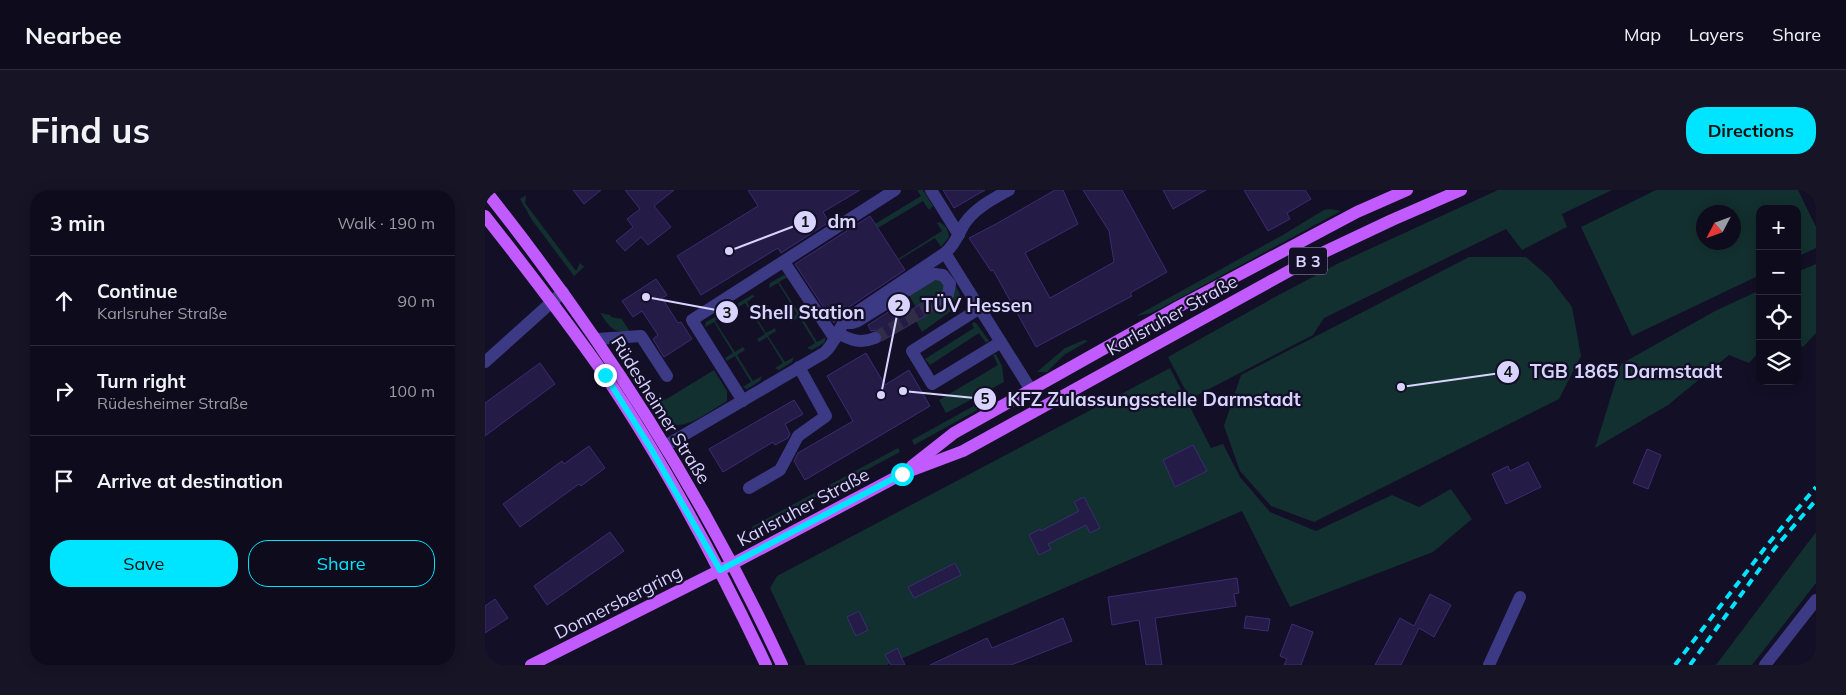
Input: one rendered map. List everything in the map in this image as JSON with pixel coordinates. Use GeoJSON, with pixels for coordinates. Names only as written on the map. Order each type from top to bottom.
{"type":"FeatureCollection","features":[{"type":"Feature","properties":{"kind":"main road","name":"Rüdesheimer Straße"},"geometry":{"type":"LineString","coordinates":[[485,190],[597,339],[665,446],[751,598],[782,665]]}},
{"type":"Feature","properties":{"kind":"main road","name":"Karlsruher Straße"},"geometry":{"type":"LineString","coordinates":[[902,474],[954,433],[1179,307],[1357,212],[1407,190]]}},
{"type":"Feature","properties":{"kind":"main road","name":"Karlsruher Straße"},"geometry":{"type":"LineString","coordinates":[[720,570],[902,474],[963,451],[1318,255],[1461,190]]}},
{"type":"Feature","properties":{"kind":"main road","name":"Rüdesheimer Straße"},"geometry":{"type":"LineString","coordinates":[[485,216],[552,301],[605,375],[650,447],[720,570],[766,665]]}},
{"type":"Feature","properties":{"kind":"main road","name":"Donnersbergring"},"geometry":{"type":"LineString","coordinates":[[531,665],[720,570]]}},
{"type":"Feature","properties":{"kind":"street"},"geometry":{"type":"LineString","coordinates":[[492,190],[497,206]]}},
{"type":"Feature","properties":{"kind":"street"},"geometry":{"type":"LineString","coordinates":[[743,401],[692,320],[895,190]]}},
{"type":"Feature","properties":{"kind":"street"},"geometry":{"type":"LineString","coordinates":[[931,190],[959,235]]}},
{"type":"Feature","properties":{"kind":"street"},"geometry":{"type":"LineString","coordinates":[[665,446],[824,352],[832,344],[838,332],[853,314],[945,253],[955,242],[965,222],[973,214],[1009,190]]}},
{"type":"Feature","properties":{"kind":"street"},"geometry":{"type":"LineString","coordinates":[[945,253],[1031,390]]}},
{"type":"Feature","properties":{"kind":"street"},"geometry":{"type":"LineString","coordinates":[[784,262],[838,332],[855,341],[862,342],[875,338]]}},
{"type":"Feature","properties":{"kind":"street"},"geometry":{"type":"LineString","coordinates":[[838,332],[934,274],[943,275],[950,284],[948,294],[941,300]]}},
{"type":"Feature","properties":{"kind":"street"},"geometry":{"type":"LineString","coordinates":[[485,362],[563,292]]}},
{"type":"Feature","properties":{"kind":"street"},"geometry":{"type":"LineString","coordinates":[[980,308],[912,351],[927,376],[932,384],[1001,342]]}},
{"type":"Feature","properties":{"kind":"street"},"geometry":{"type":"LineString","coordinates":[[597,339],[641,336],[667,376]]}},
{"type":"Feature","properties":{"kind":"street"},"geometry":{"type":"LineString","coordinates":[[749,488],[780,470],[798,436],[825,416],[799,367]]}},
{"type":"Feature","properties":{"kind":"street"},"geometry":{"type":"LineString","coordinates":[[1489,665],[1520,597]]}},
{"type":"Feature","properties":{"kind":"street"},"geometry":{"type":"LineString","coordinates":[[1765,665],[1816,600]]}},
{"type":"Feature","properties":{"kind":"green space"},"geometry":{"type":"Polygon","coordinates":[[[917,190],[923,190],[933,206],[929,210],[923,201],[878,228],[875,224],[921,196],[917,190]]]}},
{"type":"Feature","properties":{"kind":"green space"},"geometry":{"type":"Polygon","coordinates":[[[1498,190],[1612,190],[1562,214],[1567,227],[1522,250],[1506,229],[1324,318],[1313,335],[1190,399],[1168,357],[1339,263],[1498,190]]]}},
{"type":"Feature","properties":{"kind":"green space"},"geometry":{"type":"Polygon","coordinates":[[[1656,190],[1798,190],[1816,227],[1816,248],[1801,255],[1801,205],[1756,205],[1756,277],[1632,336],[1581,227],[1656,190]]]}},
{"type":"Feature","properties":{"kind":"green space"},"geometry":{"type":"Polygon","coordinates":[[[526,195],[525,203],[576,271],[580,263],[584,267],[574,276],[532,220],[520,199],[526,195]]]}},
{"type":"Feature","properties":{"kind":"green space"},"geometry":{"type":"Polygon","coordinates":[[[1324,210],[1341,211],[1163,307],[1151,313],[1136,316],[1281,236],[1324,210]]]}},
{"type":"Feature","properties":{"kind":"green space"},"geometry":{"type":"Polygon","coordinates":[[[939,222],[946,228],[949,237],[941,247],[935,238],[898,259],[942,231],[937,223],[939,222]]]}},
{"type":"Feature","properties":{"kind":"green space"},"geometry":{"type":"Polygon","coordinates":[[[1469,257],[1526,257],[1549,277],[1572,307],[1581,356],[1559,399],[1314,522],[1271,506],[1240,471],[1224,426],[1241,375],[1469,257]]]}},
{"type":"Feature","properties":{"kind":"green space"},"geometry":{"type":"Polygon","coordinates":[[[1816,264],[1816,333],[1803,347],[1801,346],[1801,270],[1816,264]]]}},
{"type":"Feature","properties":{"kind":"green space"},"geometry":{"type":"Polygon","coordinates":[[[784,275],[788,277],[779,282],[799,313],[807,308],[809,311],[801,316],[817,342],[826,337],[824,343],[812,350],[807,348],[815,343],[799,317],[791,322],[789,319],[797,314],[778,283],[769,288],[770,283],[784,275]]]}},
{"type":"Feature","properties":{"kind":"green space"},"geometry":{"type":"Polygon","coordinates":[[[940,278],[946,287],[942,292],[916,307],[908,294],[940,278]]]}},
{"type":"Feature","properties":{"kind":"green space"},"geometry":{"type":"Polygon","coordinates":[[[955,286],[960,296],[958,306],[922,332],[916,321],[945,303],[953,293],[955,286]]]}},
{"type":"Feature","properties":{"kind":"green space"},"geometry":{"type":"Polygon","coordinates":[[[1756,292],[1756,355],[1749,363],[1729,355],[1668,405],[1595,448],[1621,364],[1715,311],[1756,292]]]}},
{"type":"Feature","properties":{"kind":"green space"},"geometry":{"type":"Polygon","coordinates":[[[752,295],[755,296],[747,302],[766,333],[775,328],[776,331],[768,336],[785,362],[794,357],[792,362],[779,370],[775,368],[783,363],[767,337],[759,342],[757,339],[765,334],[745,303],[737,308],[738,303],[752,295]]]}},
{"type":"Feature","properties":{"kind":"green space"},"geometry":{"type":"Polygon","coordinates":[[[600,313],[622,319],[630,332],[615,330],[600,313]]]}},
{"type":"Feature","properties":{"kind":"green space"},"geometry":{"type":"Polygon","coordinates":[[[720,314],[724,316],[715,321],[735,352],[743,347],[745,350],[737,355],[753,381],[762,376],[760,381],[747,389],[743,387],[751,382],[735,356],[727,361],[725,358],[733,353],[714,322],[705,327],[706,322],[720,314]]]}},
{"type":"Feature","properties":{"kind":"green space"},"geometry":{"type":"Polygon","coordinates":[[[974,322],[989,341],[986,343],[979,333],[930,365],[925,359],[974,328],[972,324],[974,322]]]}},
{"type":"Feature","properties":{"kind":"green space"},"geometry":{"type":"Polygon","coordinates":[[[1084,340],[1088,341],[1064,355],[1047,372],[1037,372],[1065,348],[1084,340]]]}},
{"type":"Feature","properties":{"kind":"green space"},"geometry":{"type":"Polygon","coordinates":[[[996,354],[1002,366],[1004,382],[946,413],[939,400],[998,365],[993,355],[996,354]]]}},
{"type":"Feature","properties":{"kind":"green space"},"geometry":{"type":"Polygon","coordinates":[[[1170,368],[1211,448],[1223,444],[1240,477],[1270,512],[1316,531],[1392,495],[1419,507],[1451,489],[1472,519],[1433,552],[1290,607],[1242,511],[887,665],[806,665],[770,588],[777,576],[1170,368]]]}},
{"type":"Feature","properties":{"kind":"green space"},"geometry":{"type":"Polygon","coordinates":[[[714,370],[727,391],[727,401],[693,421],[679,425],[673,424],[658,401],[659,393],[665,400],[714,370]]]}},
{"type":"Feature","properties":{"kind":"green space"},"geometry":{"type":"Polygon","coordinates":[[[999,392],[981,408],[914,445],[912,440],[999,392]]]}},
{"type":"Feature","properties":{"kind":"green space"},"geometry":{"type":"Polygon","coordinates":[[[898,448],[900,452],[752,531],[752,527],[755,525],[898,448]]]}},
{"type":"Feature","properties":{"kind":"green space"},"geometry":{"type":"Polygon","coordinates":[[[1816,532],[1816,583],[1752,665],[1716,665],[1816,532]]]}},
{"type":"Feature","properties":{"kind":"building"},"geometry":{"type":"Polygon","coordinates":[[[573,190],[601,190],[584,204],[573,190]]]}},
{"type":"Feature","properties":{"kind":"building"},"geometry":{"type":"Polygon","coordinates":[[[625,190],[674,190],[654,206],[671,227],[648,245],[641,237],[625,251],[616,241],[633,227],[627,219],[640,209],[625,190]]]}},
{"type":"Feature","properties":{"kind":"building"},"geometry":{"type":"Polygon","coordinates":[[[748,190],[860,190],[823,212],[829,222],[781,253],[778,248],[701,295],[677,256],[758,206],[748,190]]]}},
{"type":"Feature","properties":{"kind":"building"},"geometry":{"type":"Polygon","coordinates":[[[943,190],[985,190],[954,208],[943,190]]]}},
{"type":"Feature","properties":{"kind":"building"},"geometry":{"type":"Polygon","coordinates":[[[1055,190],[1063,190],[1078,224],[1025,253],[1050,298],[1114,262],[1109,231],[1083,190],[1122,190],[1167,272],[1130,293],[1132,296],[1036,347],[993,270],[991,271],[969,238],[1055,190]]]}},
{"type":"Feature","properties":{"kind":"building"},"geometry":{"type":"Polygon","coordinates":[[[1163,190],[1206,190],[1173,209],[1163,190]]]}},
{"type":"Feature","properties":{"kind":"building"},"geometry":{"type":"Polygon","coordinates":[[[1244,190],[1305,190],[1311,199],[1287,213],[1290,219],[1268,231],[1244,190]]]}},
{"type":"Feature","properties":{"kind":"building"},"geometry":{"type":"Polygon","coordinates":[[[870,216],[905,270],[843,311],[834,323],[795,264],[870,216]]]}},
{"type":"Feature","properties":{"kind":"building"},"geometry":{"type":"Polygon","coordinates":[[[656,279],[667,295],[662,298],[678,323],[681,322],[692,339],[664,357],[653,339],[658,335],[642,311],[633,317],[622,301],[656,279]]]}},
{"type":"Feature","properties":{"kind":"building"},"geometry":{"type":"Polygon","coordinates":[[[934,296],[933,302],[939,308],[882,341],[883,336],[881,332],[871,331],[868,325],[896,307],[901,316],[934,296]]]}},
{"type":"Feature","properties":{"kind":"building"},"geometry":{"type":"Polygon","coordinates":[[[866,353],[885,385],[909,370],[930,406],[805,480],[794,461],[798,453],[853,421],[827,376],[866,353]]]}},
{"type":"Feature","properties":{"kind":"building"},"geometry":{"type":"Polygon","coordinates":[[[540,363],[555,384],[485,436],[485,403],[540,363]]]}},
{"type":"Feature","properties":{"kind":"building"},"geometry":{"type":"Polygon","coordinates":[[[794,400],[803,414],[785,424],[790,434],[788,438],[775,445],[773,442],[723,472],[709,449],[794,400]]]}},
{"type":"Feature","properties":{"kind":"building"},"geometry":{"type":"Polygon","coordinates":[[[1193,445],[1207,471],[1175,487],[1163,460],[1193,445]]]}},
{"type":"Feature","properties":{"kind":"building"},"geometry":{"type":"Polygon","coordinates":[[[589,446],[605,468],[581,486],[579,484],[520,527],[503,504],[562,461],[564,464],[589,446]]]}},
{"type":"Feature","properties":{"kind":"building"},"geometry":{"type":"Polygon","coordinates":[[[1647,449],[1661,455],[1648,489],[1633,483],[1647,449]]]}},
{"type":"Feature","properties":{"kind":"building"},"geometry":{"type":"Polygon","coordinates":[[[1528,462],[1541,487],[1506,504],[1492,474],[1508,466],[1510,471],[1528,462]]]}},
{"type":"Feature","properties":{"kind":"building"},"geometry":{"type":"Polygon","coordinates":[[[1084,497],[1100,528],[1090,533],[1086,525],[1048,544],[1051,549],[1039,555],[1029,535],[1040,529],[1041,531],[1079,511],[1074,502],[1084,497]]]}},
{"type":"Feature","properties":{"kind":"building"},"geometry":{"type":"Polygon","coordinates":[[[610,532],[624,551],[547,605],[534,586],[610,532]]]}},
{"type":"Feature","properties":{"kind":"building"},"geometry":{"type":"Polygon","coordinates":[[[955,563],[961,575],[914,598],[908,587],[955,563]]]}},
{"type":"Feature","properties":{"kind":"building"},"geometry":{"type":"Polygon","coordinates":[[[1237,578],[1239,593],[1234,594],[1236,606],[1155,618],[1162,665],[1146,665],[1139,620],[1112,625],[1108,597],[1237,578]]]}},
{"type":"Feature","properties":{"kind":"building"},"geometry":{"type":"Polygon","coordinates":[[[1430,594],[1451,605],[1434,637],[1419,628],[1401,665],[1375,665],[1400,618],[1414,626],[1430,594]]]}},
{"type":"Feature","properties":{"kind":"building"},"geometry":{"type":"Polygon","coordinates":[[[495,599],[508,618],[485,633],[485,606],[495,599]]]}},
{"type":"Feature","properties":{"kind":"building"},"geometry":{"type":"Polygon","coordinates":[[[859,611],[868,630],[856,636],[847,617],[859,611]]]}},
{"type":"Feature","properties":{"kind":"building"},"geometry":{"type":"Polygon","coordinates":[[[1246,616],[1270,619],[1268,631],[1244,628],[1246,616]]]}},
{"type":"Feature","properties":{"kind":"building"},"geometry":{"type":"Polygon","coordinates":[[[1063,618],[1072,641],[1011,665],[930,665],[987,638],[992,648],[1063,618]]]}},
{"type":"Feature","properties":{"kind":"building"},"geometry":{"type":"Polygon","coordinates":[[[1292,624],[1313,632],[1301,665],[1284,665],[1287,659],[1280,656],[1292,624]]]}},
{"type":"Feature","properties":{"kind":"building"},"geometry":{"type":"Polygon","coordinates":[[[897,648],[905,665],[891,665],[885,655],[897,648]]]}},
{"type":"Feature","properties":{"kind":"tunnel"},"geometry":{"type":"LineString","coordinates":[[875,338],[941,300]]}},
{"type":"Feature","properties":{"kind":"railway"},"geometry":{"type":"LineString","coordinates":[[1675,665],[1768,544],[1816,487]]}},
{"type":"Feature","properties":{"kind":"railway"},"geometry":{"type":"LineString","coordinates":[[1690,665],[1775,548],[1816,500]]}},
{"type":"Feature","properties":{"kind":"place","name":"dm"},"geometry":{"type":"Point","coordinates":[729,251]}},
{"type":"Feature","properties":{"kind":"place","name":"Shell Station"},"geometry":{"type":"Point","coordinates":[646,297]}},
{"type":"Feature","properties":{"kind":"place","name":"TGB 1865 Darmstadt"},"geometry":{"type":"Point","coordinates":[1401,387]}},
{"type":"Feature","properties":{"kind":"place","name":"KFZ Zulassungsstelle Darmstadt"},"geometry":{"type":"Point","coordinates":[903,391]}},
{"type":"Feature","properties":{"kind":"place","name":"TÜV Hessen"},"geometry":{"type":"Point","coordinates":[881,395]}},
{"type":"Feature","properties":{"kind":"route"},"geometry":{"type":"LineString","coordinates":[[605,375],[650,447],[720,570],[902,474]]}}]}
